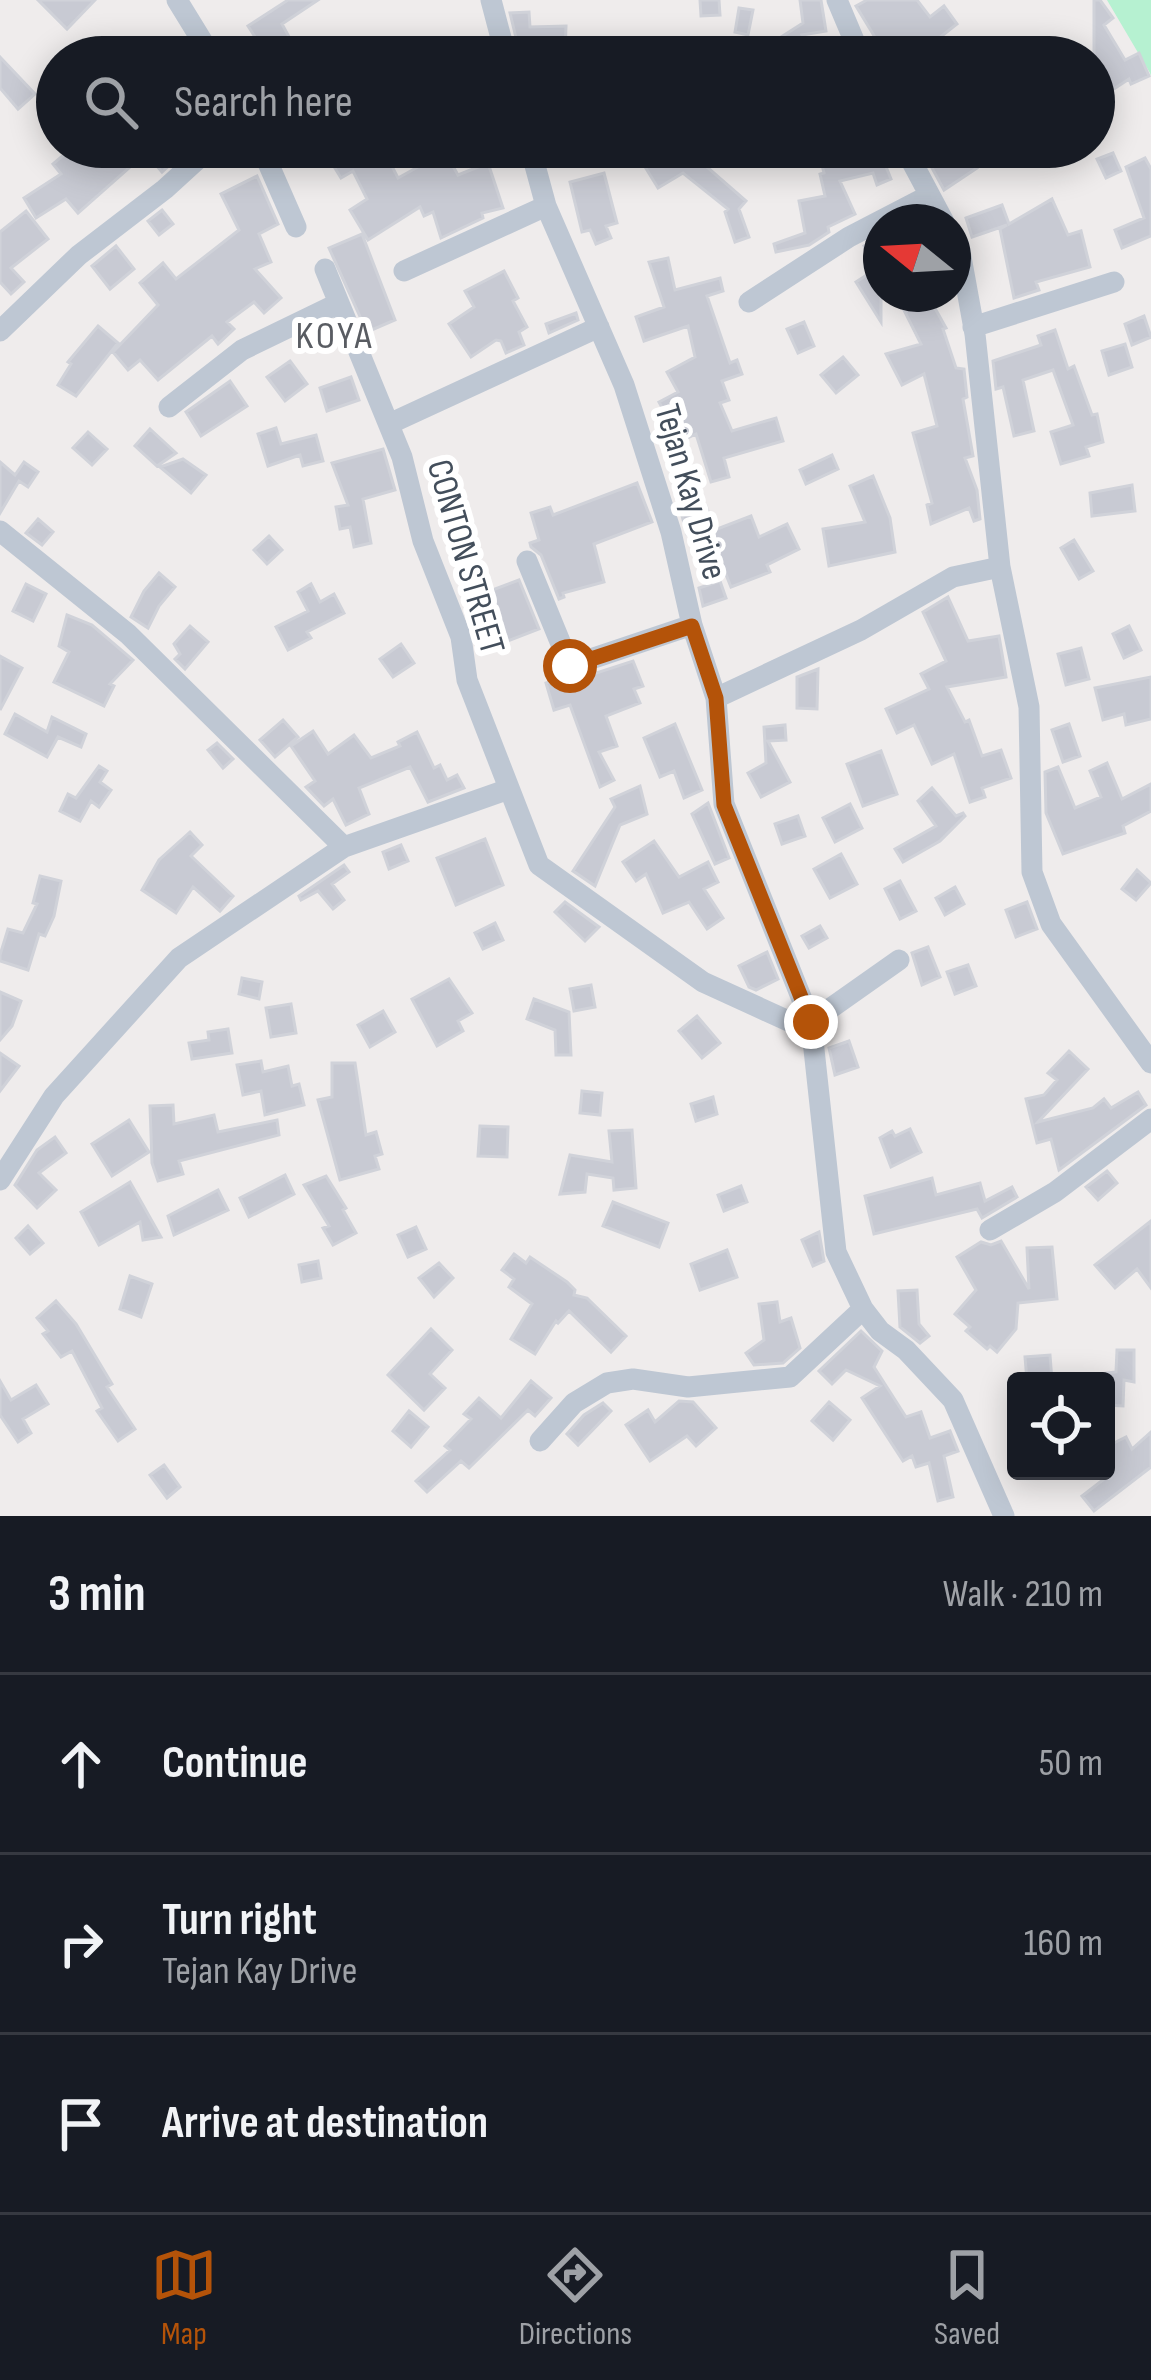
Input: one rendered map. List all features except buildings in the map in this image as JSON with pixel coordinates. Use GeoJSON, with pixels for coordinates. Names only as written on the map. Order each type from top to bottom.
{"type":"FeatureCollection","features":[{"type":"Feature","properties":{"kind":"street"},"geometry":{"type":"LineString","coordinates":[[177,0],[199,36]]}},
{"type":"Feature","properties":{"kind":"street"},"geometry":{"type":"LineString","coordinates":[[491,0],[500,36]]}},
{"type":"Feature","properties":{"kind":"street"},"geometry":{"type":"LineString","coordinates":[[838,0],[853,36]]}},
{"type":"Feature","properties":{"kind":"street"},"geometry":{"type":"LineString","coordinates":[[0,331],[79,255],[188,168]]}},
{"type":"Feature","properties":{"kind":"street"},"geometry":{"type":"LineString","coordinates":[[270,168],[296,227]]}},
{"type":"Feature","properties":{"kind":"street","name":"Tejan Kay Drive"},"geometry":{"type":"LineString","coordinates":[[536,168],[546,206],[624,385],[671,532],[692,626],[716,698],[724,805],[811,1022],[836,1252],[862,1309],[953,1400],[1004,1516]]}},
{"type":"Feature","properties":{"kind":"street"},"geometry":{"type":"LineString","coordinates":[[914,168],[933,204]]}},
{"type":"Feature","properties":{"kind":"street"},"geometry":{"type":"LineString","coordinates":[[749,302],[849,237],[928,196]]}},
{"type":"Feature","properties":{"kind":"street"},"geometry":{"type":"LineString","coordinates":[[404,271],[546,206]]}},
{"type":"Feature","properties":{"kind":"street","name":"CONTON STREET"},"geometry":{"type":"LineString","coordinates":[[325,269],[402,457],[423,542],[461,637],[467,680],[539,865],[703,982],[795,1024],[811,1022]]}},
{"type":"Feature","properties":{"kind":"street"},"geometry":{"type":"LineString","coordinates":[[973,327],[1114,282]]}},
{"type":"Feature","properties":{"kind":"street"},"geometry":{"type":"LineString","coordinates":[[170,407],[242,350],[338,303]]}},
{"type":"Feature","properties":{"kind":"street"},"geometry":{"type":"LineString","coordinates":[[970,312],[1000,567],[1029,707],[1032,872],[1051,924],[1151,1064]]}},
{"type":"Feature","properties":{"kind":"street"},"geometry":{"type":"LineString","coordinates":[[388,424],[599,327]]}},
{"type":"Feature","properties":{"kind":"street"},"geometry":{"type":"LineString","coordinates":[[0,531],[128,634],[344,847]]}},
{"type":"Feature","properties":{"kind":"street"},"geometry":{"type":"LineString","coordinates":[[527,560],[572,667],[692,626]]}},
{"type":"Feature","properties":{"kind":"street"},"geometry":{"type":"LineString","coordinates":[[716,698],[862,630],[953,577],[1000,567]]}},
{"type":"Feature","properties":{"kind":"street"},"geometry":{"type":"LineString","coordinates":[[0,1180],[54,1096],[179,958],[344,847],[509,789]]}},
{"type":"Feature","properties":{"kind":"street"},"geometry":{"type":"LineString","coordinates":[[811,1022],[899,960]]}},
{"type":"Feature","properties":{"kind":"street"},"geometry":{"type":"LineString","coordinates":[[990,1230],[1055,1192],[1151,1119]]}},
{"type":"Feature","properties":{"kind":"street"},"geometry":{"type":"LineString","coordinates":[[540,1441],[574,1403],[607,1383],[632,1378],[688,1387],[790,1377],[862,1309]]}},
{"type":"Feature","properties":{"kind":"green space"},"geometry":{"type":"Polygon","coordinates":[[[1107,0],[1151,0],[1151,76],[1150,73],[1107,0]]]}},
{"type":"Feature","properties":{"kind":"district","name":"KOYA"},"geometry":{"type":"Point","coordinates":[335,336]}},
{"type":"Feature","properties":{"kind":"route"},"geometry":{"type":"LineString","coordinates":[[570,666],[692,626],[716,698],[724,805],[811,1022]]}}]}
